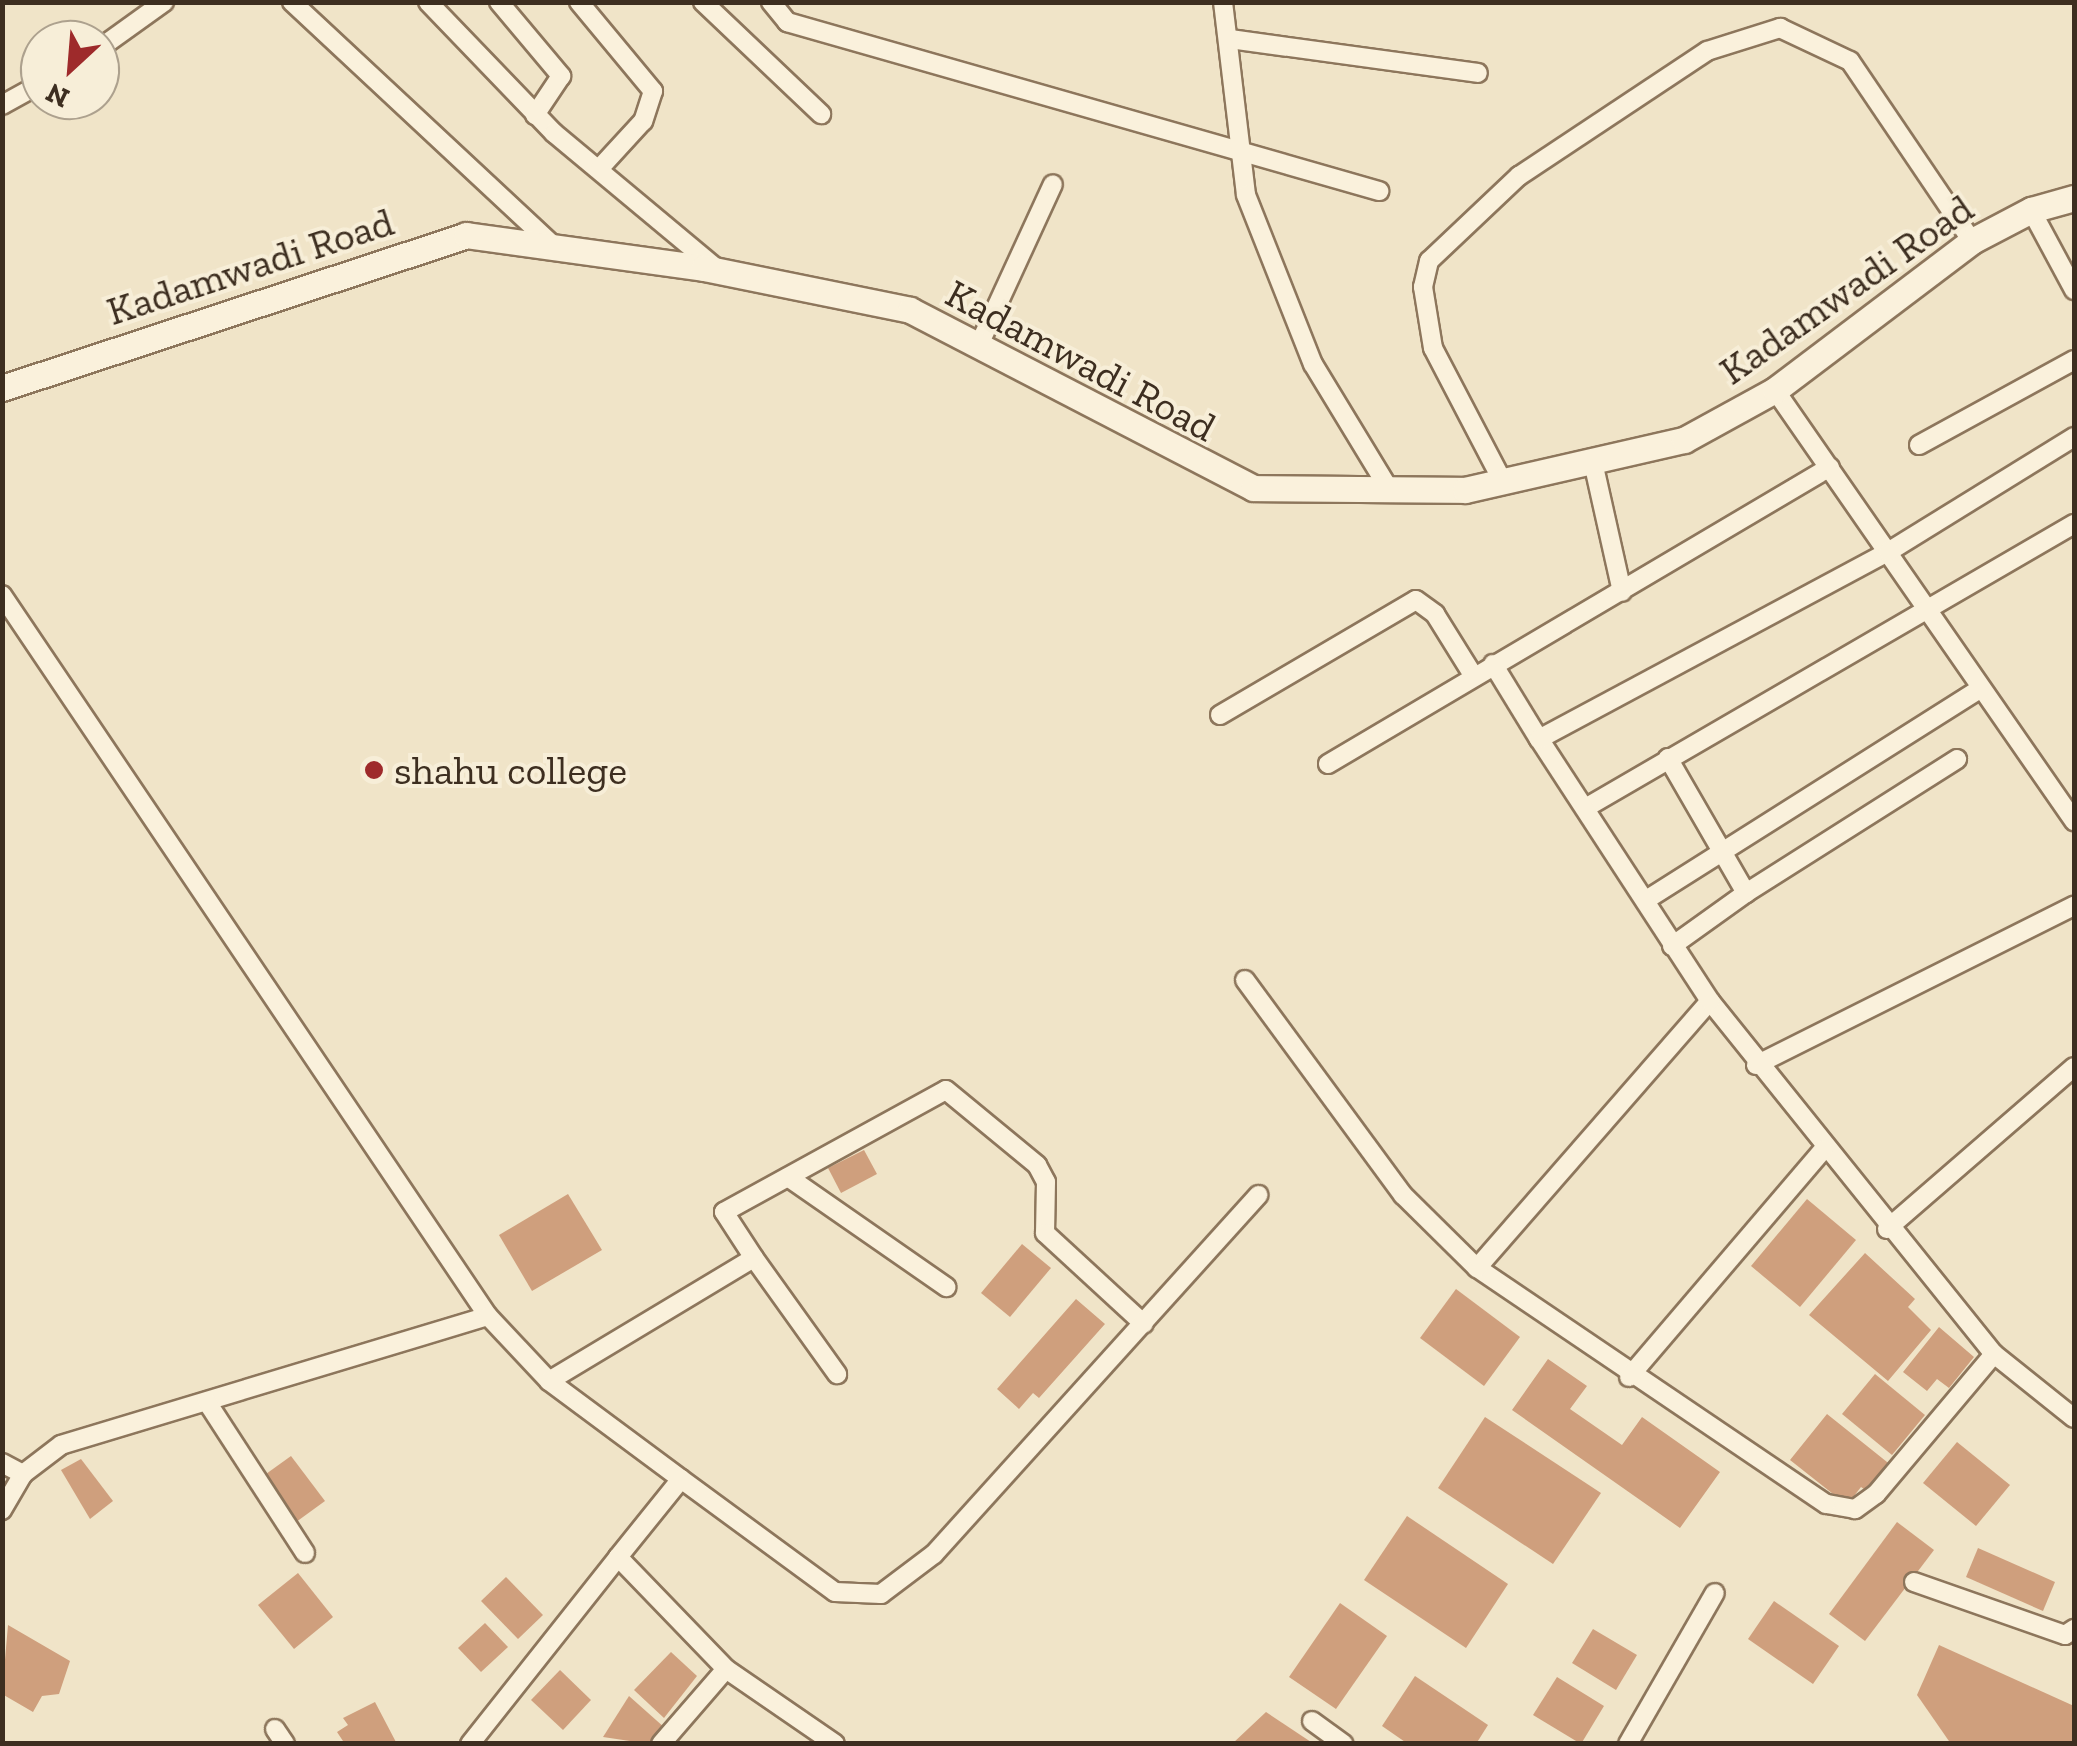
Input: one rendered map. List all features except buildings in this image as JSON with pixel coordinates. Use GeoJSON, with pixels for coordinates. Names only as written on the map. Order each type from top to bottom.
{"type":"FeatureCollection","features":[{"type":"Feature","properties":{"kind":"street"},"geometry":{"type":"LineString","coordinates":[[120,34],[164,2]]}},
{"type":"Feature","properties":{"kind":"street"},"geometry":{"type":"LineString","coordinates":[[292,2],[556,248]]}},
{"type":"Feature","properties":{"kind":"street"},"geometry":{"type":"LineString","coordinates":[[428,2],[535,115],[720,272]]}},
{"type":"Feature","properties":{"kind":"street"},"geometry":{"type":"LineString","coordinates":[[499,2],[561,76],[535,115]]}},
{"type":"Feature","properties":{"kind":"street"},"geometry":{"type":"LineString","coordinates":[[578,2],[653,91],[642,121],[600,168]]}},
{"type":"Feature","properties":{"kind":"street"},"geometry":{"type":"LineString","coordinates":[[704,2],[821,114]]}},
{"type":"Feature","properties":{"kind":"street"},"geometry":{"type":"LineString","coordinates":[[772,2],[787,22],[1379,191]]}},
{"type":"Feature","properties":{"kind":"street"},"geometry":{"type":"LineString","coordinates":[[1223,2],[1239,150],[1280,293],[1388,490]]}},
{"type":"Feature","properties":{"kind":"street"},"geometry":{"type":"LineString","coordinates":[[1503,482],[1433,348],[1423,288],[1428,261],[1519,176],[1707,51],[1780,28],[1850,60],[1972,241]]}},
{"type":"Feature","properties":{"kind":"street"},"geometry":{"type":"LineString","coordinates":[[1230,39],[1478,74]]}},
{"type":"Feature","properties":{"kind":"street"},"geometry":{"type":"LineString","coordinates":[[978,347],[1052,184]]}},
{"type":"Feature","properties":{"kind":"street","name":"Kadamwadi Road"},"geometry":{"type":"LineString","coordinates":[[2,388],[466,235],[720,272],[910,310],[1220,478],[1277,492],[1503,482],[1684,440],[1775,390],[1972,241],[2031,210],[2074,198]]}},
{"type":"Feature","properties":{"kind":"street"},"geometry":{"type":"LineString","coordinates":[[2031,210],[2074,290]]}},
{"type":"Feature","properties":{"kind":"street"},"geometry":{"type":"LineString","coordinates":[[1920,445],[2074,360]]}},
{"type":"Feature","properties":{"kind":"street"},"geometry":{"type":"LineString","coordinates":[[1775,390],[1980,688],[2066,793],[2074,821]]}},
{"type":"Feature","properties":{"kind":"street"},"geometry":{"type":"LineString","coordinates":[[1539,739],[1888,552],[2074,437]]}},
{"type":"Feature","properties":{"kind":"street"},"geometry":{"type":"LineString","coordinates":[[1592,462],[1622,592]]}},
{"type":"Feature","properties":{"kind":"street"},"geometry":{"type":"LineString","coordinates":[[1328,764],[1474,674],[1622,592],[1830,467]]}},
{"type":"Feature","properties":{"kind":"street"},"geometry":{"type":"LineString","coordinates":[[1587,808],[2074,524]]}},
{"type":"Feature","properties":{"kind":"street"},"geometry":{"type":"LineString","coordinates":[[2,595],[488,1316],[549,1381],[836,1592],[882,1594],[934,1554],[1258,1195]]}},
{"type":"Feature","properties":{"kind":"street"},"geometry":{"type":"LineString","coordinates":[[1220,715],[1416,600],[1435,614],[1474,674]]}},
{"type":"Feature","properties":{"kind":"street"},"geometry":{"type":"LineString","coordinates":[[1493,664],[1672,946],[1756,1066],[1994,1354],[2074,1418]]}},
{"type":"Feature","properties":{"kind":"street"},"geometry":{"type":"LineString","coordinates":[[1646,900],[1980,688]]}},
{"type":"Feature","properties":{"kind":"street"},"geometry":{"type":"LineString","coordinates":[[1668,758],[1746,893]]}},
{"type":"Feature","properties":{"kind":"street"},"geometry":{"type":"LineString","coordinates":[[1672,946],[1746,893],[1957,759]]}},
{"type":"Feature","properties":{"kind":"street"},"geometry":{"type":"LineString","coordinates":[[1756,1066],[2074,906]]}},
{"type":"Feature","properties":{"kind":"street"},"geometry":{"type":"LineString","coordinates":[[1245,980],[1402,1196],[1477,1268],[1629,1377],[1826,1504],[1855,1509],[1876,1494],[1994,1354]]}},
{"type":"Feature","properties":{"kind":"street"},"geometry":{"type":"LineString","coordinates":[[1477,1268],[1710,1001]]}},
{"type":"Feature","properties":{"kind":"street"},"geometry":{"type":"LineString","coordinates":[[1887,1229],[2074,1067]]}},
{"type":"Feature","properties":{"kind":"street"},"geometry":{"type":"LineString","coordinates":[[836,1374],[724,1212],[946,1090],[1038,1165],[1046,1182],[1045,1233],[1144,1324]]}},
{"type":"Feature","properties":{"kind":"street"},"geometry":{"type":"LineString","coordinates":[[1629,1377],[1823,1150]]}},
{"type":"Feature","properties":{"kind":"street"},"geometry":{"type":"LineString","coordinates":[[788,1177],[946,1287]]}},
{"type":"Feature","properties":{"kind":"street"},"geometry":{"type":"LineString","coordinates":[[549,1381],[754,1258]]}},
{"type":"Feature","properties":{"kind":"street"},"geometry":{"type":"LineString","coordinates":[[2,1510],[23,1474],[60,1445],[488,1316]]}},
{"type":"Feature","properties":{"kind":"street"},"geometry":{"type":"LineString","coordinates":[[206,1402],[305,1554]]}},
{"type":"Feature","properties":{"kind":"street"},"geometry":{"type":"LineString","coordinates":[[2,1463],[23,1474]]}},
{"type":"Feature","properties":{"kind":"street"},"geometry":{"type":"LineString","coordinates":[[470,1744],[682,1479]]}},
{"type":"Feature","properties":{"kind":"street"},"geometry":{"type":"LineString","coordinates":[[618,1556],[726,1670],[835,1744]]}},
{"type":"Feature","properties":{"kind":"street"},"geometry":{"type":"LineString","coordinates":[[1914,1582],[2065,1635],[2074,1628]]}},
{"type":"Feature","properties":{"kind":"street"},"geometry":{"type":"LineString","coordinates":[[1628,1744],[1715,1593]]}},
{"type":"Feature","properties":{"kind":"street"},"geometry":{"type":"LineString","coordinates":[[660,1744],[726,1670]]}},
{"type":"Feature","properties":{"kind":"street"},"geometry":{"type":"LineString","coordinates":[[1312,1721],[1344,1744]]}},
{"type":"Feature","properties":{"kind":"place","name":"shahu college"},"geometry":{"type":"Point","coordinates":[374,770]}}]}
